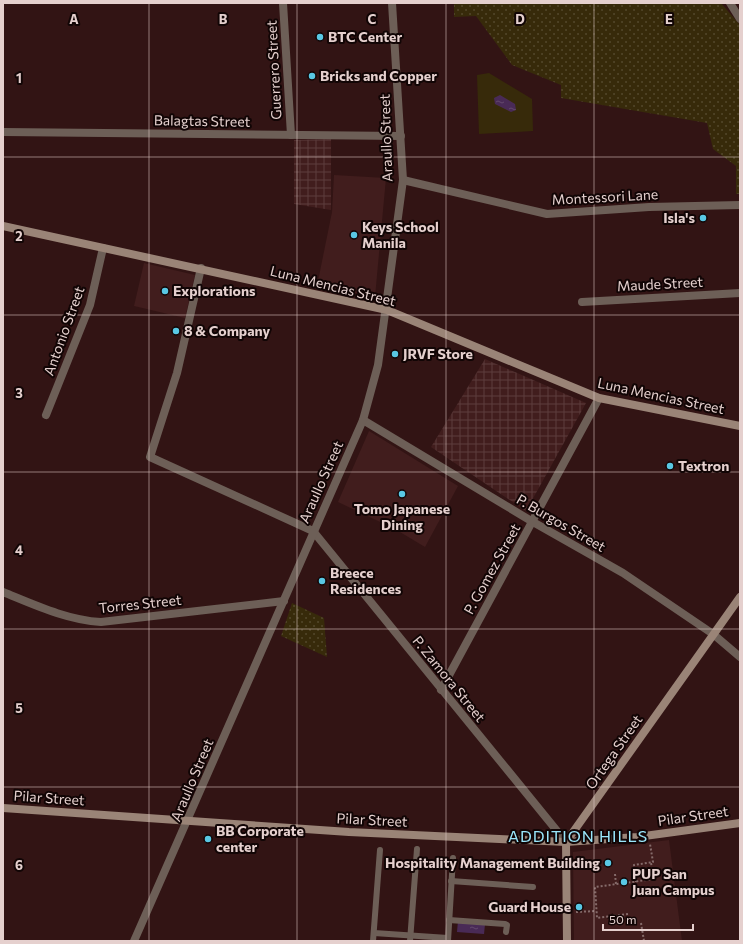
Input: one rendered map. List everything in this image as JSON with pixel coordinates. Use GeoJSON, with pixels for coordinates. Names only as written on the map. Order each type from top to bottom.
{"type":"FeatureCollection","features":[{"type":"Feature","properties":{"kind":"street","name":"Guerrero Street"},"geometry":{"type":"LineString","coordinates":[[283,3],[291,135]]}},
{"type":"Feature","properties":{"kind":"street","name":"Araullo Street"},"geometry":{"type":"LineString","coordinates":[[134,941],[189,820],[313,531],[363,420],[378,365],[387,310],[395,228],[403,180],[392,3]]}},
{"type":"Feature","properties":{"kind":"street"},"geometry":{"type":"LineString","coordinates":[[730,3],[740,18]]}},
{"type":"Feature","properties":{"kind":"street","name":"Balagtas Street"},"geometry":{"type":"LineString","coordinates":[[3,132],[401,136]]}},
{"type":"Feature","properties":{"kind":"street","name":"Montessori Lane"},"geometry":{"type":"LineString","coordinates":[[403,180],[547,214],[740,204]]}},
{"type":"Feature","properties":{"kind":"street","name":"Luna Mencias Street"},"geometry":{"type":"LineString","coordinates":[[3,226],[102,250],[200,268],[387,310],[599,398],[740,426]]}},
{"type":"Feature","properties":{"kind":"street","name":"Antonio Street"},"geometry":{"type":"LineString","coordinates":[[46,416],[90,305],[102,250]]}},
{"type":"Feature","properties":{"kind":"street"},"geometry":{"type":"LineString","coordinates":[[200,268],[177,373],[150,457],[313,531]]}},
{"type":"Feature","properties":{"kind":"street","name":"Maude Street"},"geometry":{"type":"LineString","coordinates":[[582,302],[740,293]]}},
{"type":"Feature","properties":{"kind":"street","name":"P. Gomez Street"},"geometry":{"type":"LineString","coordinates":[[441,690],[480,615],[533,522],[599,398]]}},
{"type":"Feature","properties":{"kind":"street","name":"P. Burgos Street"},"geometry":{"type":"LineString","coordinates":[[363,420],[533,522],[623,573],[713,634],[740,657]]}},
{"type":"Feature","properties":{"kind":"street","name":"P. Zamora Street"},"geometry":{"type":"LineString","coordinates":[[313,531],[441,690],[551,821],[566,842]]}},
{"type":"Feature","properties":{"kind":"street","name":"Torres Street"},"geometry":{"type":"LineString","coordinates":[[3,592],[67,617],[101,622],[284,601]]}},
{"type":"Feature","properties":{"kind":"street","name":"Ortega Street"},"geometry":{"type":"LineString","coordinates":[[566,842],[740,597]]}},
{"type":"Feature","properties":{"kind":"street","name":"Pilar Street"},"geometry":{"type":"LineString","coordinates":[[3,808],[349,832],[566,842],[649,836],[740,823]]}},
{"type":"Feature","properties":{"kind":"street"},"geometry":{"type":"LineString","coordinates":[[566,842],[567,941]]}},
{"type":"Feature","properties":{"kind":"lane"},"geometry":{"type":"LineString","coordinates":[[410,938],[417,849]]}},
{"type":"Feature","properties":{"kind":"lane"},"geometry":{"type":"LineString","coordinates":[[373,941],[380,850]]}},
{"type":"Feature","properties":{"kind":"lane"},"geometry":{"type":"LineString","coordinates":[[374,933],[410,938],[448,940],[453,858]]}},
{"type":"Feature","properties":{"kind":"lane"},"geometry":{"type":"LineString","coordinates":[[452,881],[534,887]]}},
{"type":"Feature","properties":{"kind":"lane"},"geometry":{"type":"LineString","coordinates":[[449,920],[505,924],[506,932]]}},
{"type":"Feature","properties":{"kind":"path"},"geometry":{"type":"LineString","coordinates":[[628,914],[597,918],[595,887],[654,879],[649,836]]}},
{"type":"Feature","properties":{"kind":"path"},"geometry":{"type":"LineString","coordinates":[[636,882],[634,865],[651,863]]}},
{"type":"Feature","properties":{"kind":"path"},"geometry":{"type":"LineString","coordinates":[[615,874],[616,884]]}},
{"type":"Feature","properties":{"kind":"path"},"geometry":{"type":"LineString","coordinates":[[567,913],[596,911]]}},
{"type":"Feature","properties":{"kind":"path"},"geometry":{"type":"LineString","coordinates":[[641,923],[644,941]]}},
{"type":"Feature","properties":{"kind":"shaded area"},"geometry":{"type":"Polygon","coordinates":[[[454,3],[721,3],[740,25],[740,194],[736,194],[736,166],[713,149],[707,123],[561,98],[561,85],[512,65],[476,16],[454,17],[454,3]]]}},
{"type":"Feature","properties":{"kind":"shaded area"},"geometry":{"type":"Polygon","coordinates":[[[489,73],[532,99],[533,131],[479,134],[477,75],[489,73]]]}},
{"type":"Feature","properties":{"kind":"shaded area"},"geometry":{"type":"Polygon","coordinates":[[[331,139],[331,210],[294,204],[294,140],[331,139]]]}},
{"type":"Feature","properties":{"kind":"shaded area","name":"Keys School Manila"},"geometry":{"type":"Polygon","coordinates":[[[334,175],[386,178],[375,297],[317,286],[332,212],[334,175]]]}},
{"type":"Feature","properties":{"kind":"shaded area","name":"Explorations"},"geometry":{"type":"Polygon","coordinates":[[[144,263],[195,275],[185,318],[134,306],[144,263]]]}},
{"type":"Feature","properties":{"kind":"shaded area"},"geometry":{"type":"Polygon","coordinates":[[[485,359],[586,403],[526,511],[431,447],[485,359]]]}},
{"type":"Feature","properties":{"kind":"shaded area"},"geometry":{"type":"Polygon","coordinates":[[[369,431],[458,486],[425,547],[395,529],[338,502],[369,431]]]}},
{"type":"Feature","properties":{"kind":"shaded area"},"geometry":{"type":"Polygon","coordinates":[[[292,603],[324,618],[327,657],[281,636],[292,603]]]}},
{"type":"Feature","properties":{"kind":"shaded area","name":"PUP San Juan Campus"},"geometry":{"type":"Polygon","coordinates":[[[669,840],[682,941],[574,941],[573,852],[669,840]]]}},
{"type":"Feature","properties":{"kind":"water"},"geometry":{"type":"Polygon","coordinates":[[[500,95],[515,104],[516,110],[511,112],[495,104],[494,98],[500,95]]]}},
{"type":"Feature","properties":{"kind":"water"},"geometry":{"type":"Polygon","coordinates":[[[458,921],[485,924],[484,934],[457,932],[458,921]]]}},
{"type":"Feature","properties":{"kind":"place","name":"BTC Center"},"geometry":{"type":"Point","coordinates":[320,37]}},
{"type":"Feature","properties":{"kind":"place","name":"Bricks and Copper"},"geometry":{"type":"Point","coordinates":[312,76]}},
{"type":"Feature","properties":{"kind":"place","name":"Isla's"},"geometry":{"type":"Point","coordinates":[703,218]}},
{"type":"Feature","properties":{"kind":"place","name":"Keys School Manila"},"geometry":{"type":"Point","coordinates":[354,235]}},
{"type":"Feature","properties":{"kind":"place","name":"Explorations"},"geometry":{"type":"Point","coordinates":[165,291]}},
{"type":"Feature","properties":{"kind":"place","name":"8 & Company"},"geometry":{"type":"Point","coordinates":[176,331]}},
{"type":"Feature","properties":{"kind":"place","name":"JRVF Store"},"geometry":{"type":"Point","coordinates":[395,354]}},
{"type":"Feature","properties":{"kind":"place","name":"Textron"},"geometry":{"type":"Point","coordinates":[670,466]}},
{"type":"Feature","properties":{"kind":"place","name":"Tomo Japanese Dining"},"geometry":{"type":"Point","coordinates":[402,494]}},
{"type":"Feature","properties":{"kind":"place","name":"Breece Residences"},"geometry":{"type":"Point","coordinates":[322,581]}},
{"type":"Feature","properties":{"kind":"place","name":"BB Corporate center"},"geometry":{"type":"Point","coordinates":[208,839]}},
{"type":"Feature","properties":{"kind":"place","name":"Hospitality Management Building"},"geometry":{"type":"Point","coordinates":[608,863]}},
{"type":"Feature","properties":{"kind":"place","name":"PUP San Juan Campus"},"geometry":{"type":"Point","coordinates":[624,882]}},
{"type":"Feature","properties":{"kind":"place","name":"Guard House"},"geometry":{"type":"Point","coordinates":[579,907]}},
{"type":"Feature","properties":{"kind":"district","name":"ADDITION HILLS"},"geometry":{"type":"Point","coordinates":[578,836]}}]}
